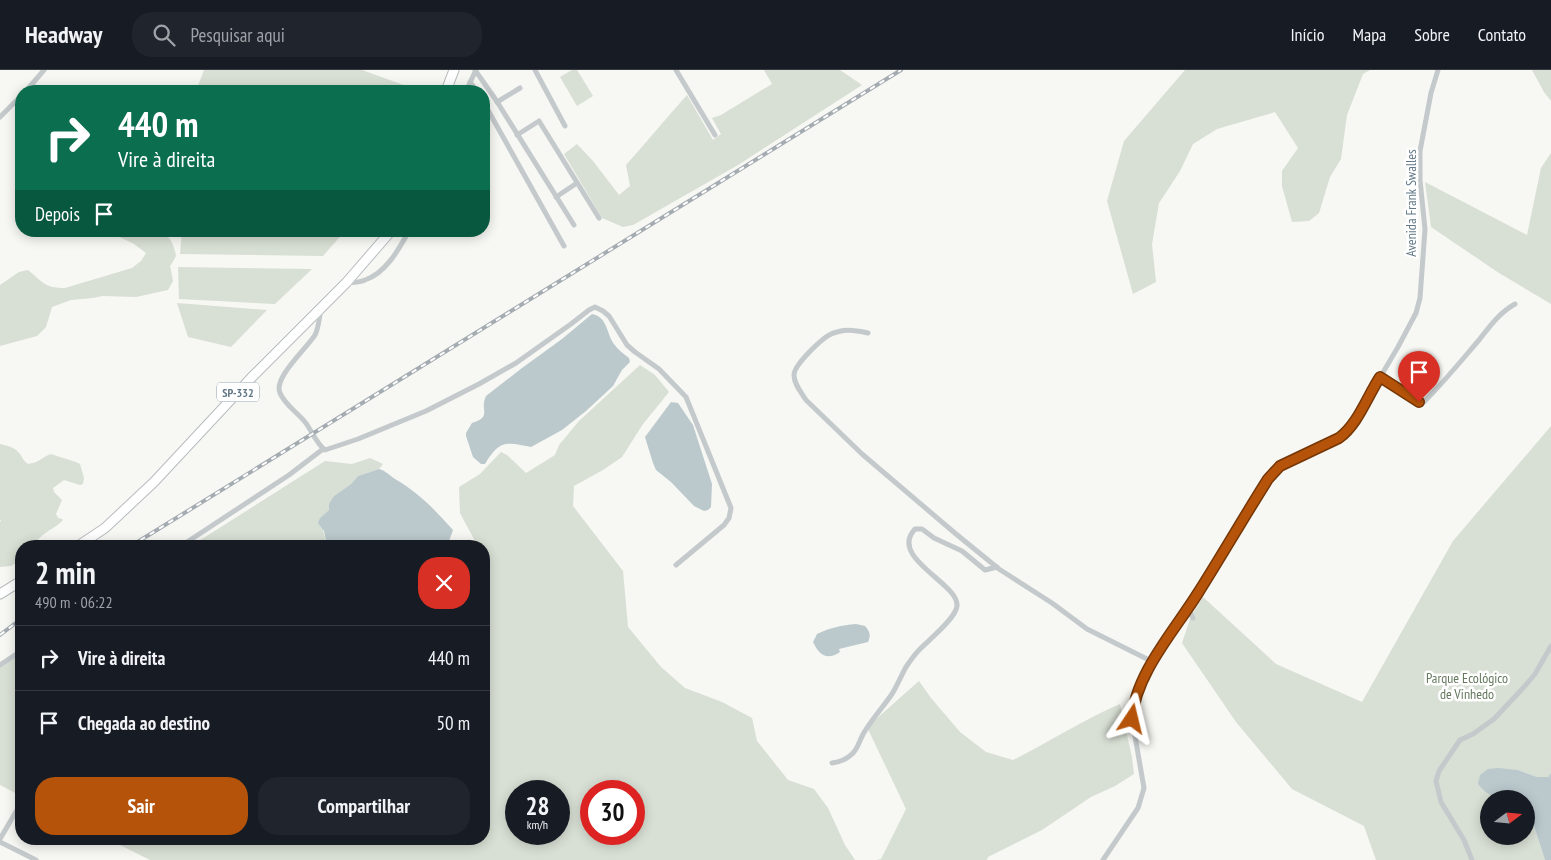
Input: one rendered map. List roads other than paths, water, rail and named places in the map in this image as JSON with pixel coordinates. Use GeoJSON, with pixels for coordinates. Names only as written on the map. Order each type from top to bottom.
{"type":"FeatureCollection","features":[{"type":"Feature","properties":{"kind":"main road"},"geometry":{"type":"LineString","coordinates":[[448,85],[454,70]]}},
{"type":"Feature","properties":{"kind":"main road","name":"SP-332"},"geometry":{"type":"LineString","coordinates":[[87,540],[105,528],[154,482],[251,378],[346,283],[387,237]]}},
{"type":"Feature","properties":{"kind":"main road"},"geometry":{"type":"LineString","coordinates":[[0,594],[15,585]]}},
{"type":"Feature","properties":{"kind":"street"},"geometry":{"type":"LineString","coordinates":[[31,85],[44,70]]}},
{"type":"Feature","properties":{"kind":"street"},"geometry":{"type":"LineString","coordinates":[[469,85],[476,70]]}},
{"type":"Feature","properties":{"kind":"street"},"geometry":{"type":"LineString","coordinates":[[476,70],[486,85]]}},
{"type":"Feature","properties":{"kind":"street"},"geometry":{"type":"LineString","coordinates":[[534,70],[565,126]]}},
{"type":"Feature","properties":{"kind":"street"},"geometry":{"type":"LineString","coordinates":[[676,70],[715,135]]}},
{"type":"Feature","properties":{"kind":"street","name":"Avenida Frank Swalles"},"geometry":{"type":"LineString","coordinates":[[1104,860],[1141,801],[1144,784],[1132,719],[1138,690],[1153,662],[1268,479],[1280,466],[1344,435],[1352,425],[1398,348],[1416,313],[1420,298],[1425,229],[1420,180],[1420,151],[1431,93],[1438,70]]}},
{"type":"Feature","properties":{"kind":"street"},"geometry":{"type":"LineString","coordinates":[[497,102],[520,88]]}},
{"type":"Feature","properties":{"kind":"street"},"geometry":{"type":"LineString","coordinates":[[490,91],[574,225]]}},
{"type":"Feature","properties":{"kind":"street"},"geometry":{"type":"LineString","coordinates":[[0,118],[15,102]]}},
{"type":"Feature","properties":{"kind":"street"},"geometry":{"type":"LineString","coordinates":[[490,114],[564,246]]}},
{"type":"Feature","properties":{"kind":"street"},"geometry":{"type":"LineString","coordinates":[[518,135],[539,122],[599,218]]}},
{"type":"Feature","properties":{"kind":"street"},"geometry":{"type":"LineString","coordinates":[[556,197],[578,184]]}},
{"type":"Feature","properties":{"kind":"street"},"geometry":{"type":"LineString","coordinates":[[346,283],[362,282],[382,270],[405,237]]}},
{"type":"Feature","properties":{"kind":"street"},"geometry":{"type":"LineString","coordinates":[[1380,377],[1419,402],[1424,402],[1496,318],[1515,304]]}},
{"type":"Feature","properties":{"kind":"street"},"geometry":{"type":"LineString","coordinates":[[190,540],[289,476],[323,449],[332,448],[426,411],[516,363],[589,310],[598,308],[609,316],[627,344],[659,369],[686,397],[731,508],[729,518],[724,525],[676,565]]}},
{"type":"Feature","properties":{"kind":"street"},"geometry":{"type":"LineString","coordinates":[[321,309],[317,330],[313,338],[284,375],[278,388],[285,401],[305,422],[323,449]]}},
{"type":"Feature","properties":{"kind":"street"},"geometry":{"type":"LineString","coordinates":[[868,332],[838,331],[827,337],[795,368],[794,380],[806,400],[862,454],[996,567],[1052,603],[1087,629],[1153,662]]}},
{"type":"Feature","properties":{"kind":"street"},"geometry":{"type":"LineString","coordinates":[[832,763],[841,761],[853,754],[864,732],[892,693],[919,650],[944,626],[955,612],[957,606],[956,598],[928,572],[914,555],[908,544],[909,535],[914,529],[922,529],[934,538],[962,551],[985,570],[996,567]]}},
{"type":"Feature","properties":{"kind":"street"},"geometry":{"type":"LineString","coordinates":[[1188,609],[1193,618]]}},
{"type":"Feature","properties":{"kind":"street"},"geometry":{"type":"LineString","coordinates":[[1472,860],[1464,840],[1441,802],[1436,781],[1439,771],[1460,740],[1473,734],[1494,719],[1524,687],[1535,674],[1551,646]]}},
{"type":"Feature","properties":{"kind":"street"},"geometry":{"type":"LineString","coordinates":[[0,665],[15,655]]}},
{"type":"Feature","properties":{"kind":"street"},"geometry":{"type":"LineString","coordinates":[[15,813],[0,840],[36,860]]}},
{"type":"Feature","properties":{"kind":"railway"},"geometry":{"type":"LineString","coordinates":[[141,540],[901,70]]}},
{"type":"Feature","properties":{"kind":"railway"},"geometry":{"type":"LineString","coordinates":[[0,635],[15,624]]}},
{"type":"Feature","properties":{"kind":"park label","name":"Parque Ecológico de Vinhedo"},"geometry":{"type":"Point","coordinates":[1467,686]}}]}
